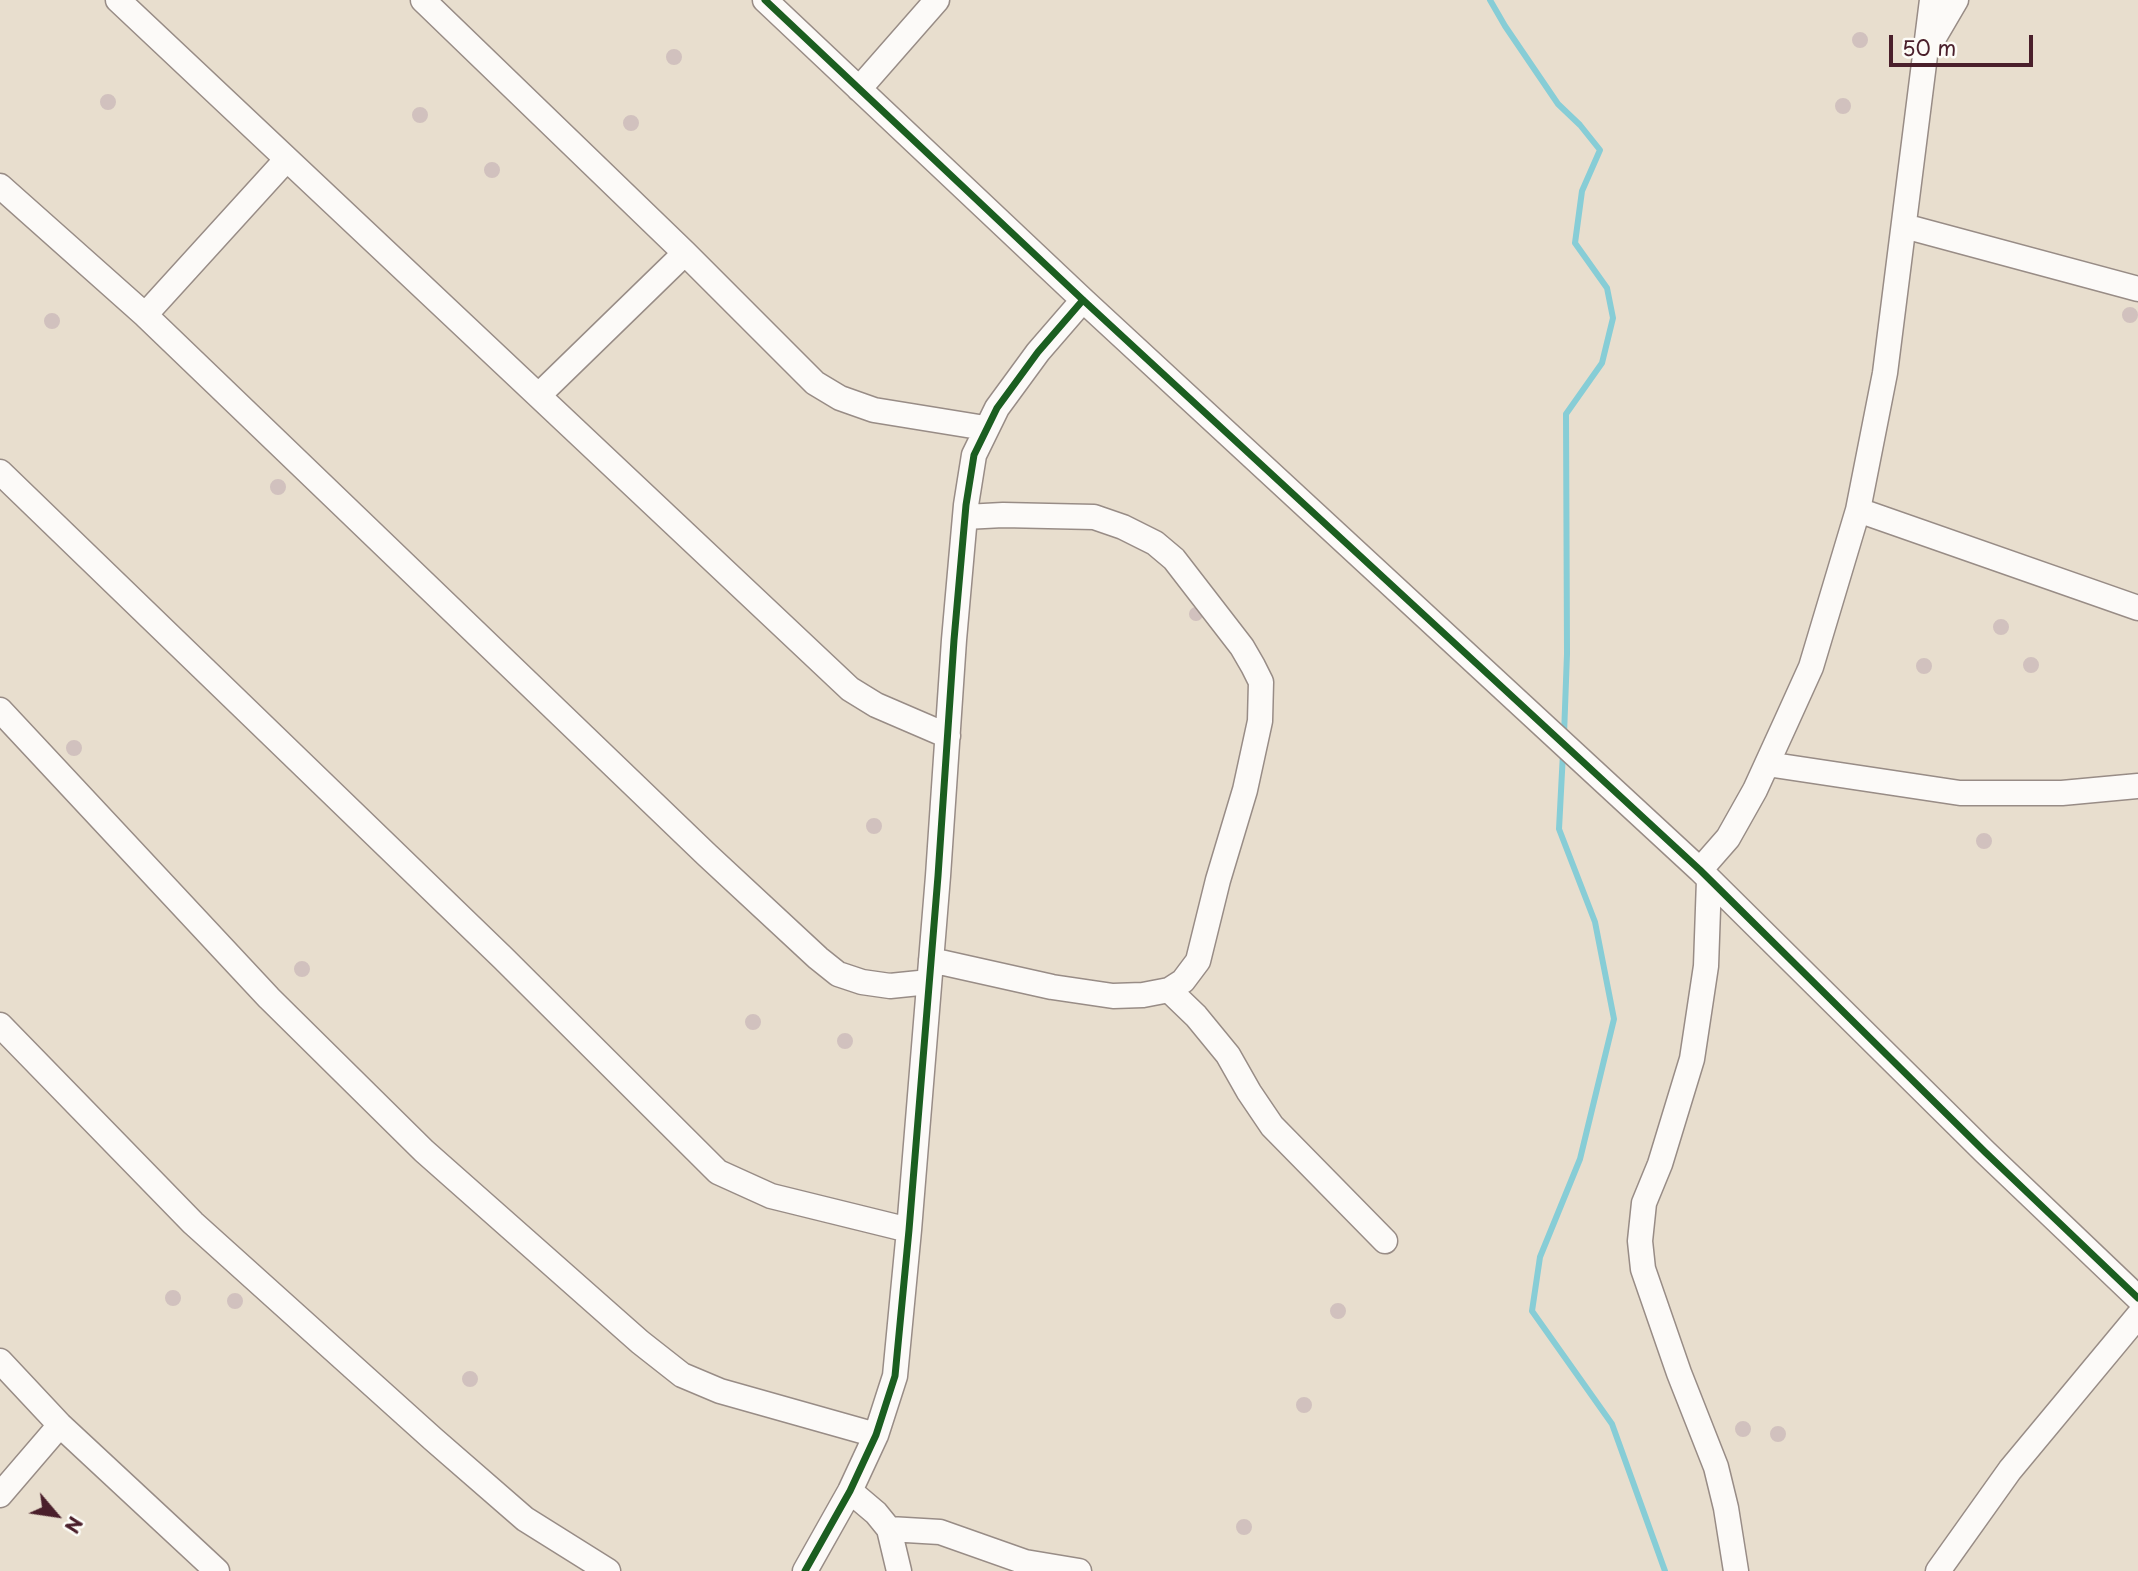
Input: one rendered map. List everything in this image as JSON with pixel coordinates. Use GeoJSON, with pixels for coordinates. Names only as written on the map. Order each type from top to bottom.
{"type":"FeatureCollection","features":[{"type":"Feature","properties":{"kind":"street"},"geometry":{"type":"LineString","coordinates":[[118,0],[850,689],[876,705],[948,736]]}},
{"type":"Feature","properties":{"kind":"street"},"geometry":{"type":"LineString","coordinates":[[423,0],[685,253],[815,383],[840,398],[874,410],[985,428]]}},
{"type":"Feature","properties":{"kind":"street"},"geometry":{"type":"LineString","coordinates":[[765,0],[1083,300],[1704,875],[1985,1152],[2138,1298]]}},
{"type":"Feature","properties":{"kind":"street"},"geometry":{"type":"LineString","coordinates":[[859,89],[937,0]]}},
{"type":"Feature","properties":{"kind":"street"},"geometry":{"type":"LineString","coordinates":[[1736,1571],[1716,1467],[1679,1373],[1643,1269],[1640,1241],[1644,1203],[1660,1164],[1692,1059],[1706,966],[1704,875],[1728,838],[1767,764],[1811,667],[1858,510],[1885,373],[1932,0]]}},
{"type":"Feature","properties":{"kind":"street"},"geometry":{"type":"LineString","coordinates":[[1923,57],[1956,0]]}},
{"type":"Feature","properties":{"kind":"street"},"geometry":{"type":"LineString","coordinates":[[145,315],[286,160]]}},
{"type":"Feature","properties":{"kind":"street"},"geometry":{"type":"LineString","coordinates":[[0,186],[145,315],[697,845],[838,974],[862,982],[890,986],[930,971],[1113,996],[1143,995],[1168,990],[1183,981],[1198,961],[1218,880],[1245,790],[1259,721],[1261,682],[1242,647],[1174,559],[1155,543],[1123,527],[1094,517],[965,517]]}},
{"type":"Feature","properties":{"kind":"street"},"geometry":{"type":"LineString","coordinates":[[1904,226],[2138,289]]}},
{"type":"Feature","properties":{"kind":"street"},"geometry":{"type":"LineString","coordinates":[[539,395],[685,253]]}},
{"type":"Feature","properties":{"kind":"street"},"geometry":{"type":"LineString","coordinates":[[805,1571],[850,1491],[876,1435],[895,1376],[930,971],[954,640],[965,517],[974,455],[997,408],[1038,352],[1083,300]]}},
{"type":"Feature","properties":{"kind":"street"},"geometry":{"type":"LineString","coordinates":[[0,472],[493,948],[718,1172],[771,1196],[909,1230]]}},
{"type":"Feature","properties":{"kind":"street"},"geometry":{"type":"LineString","coordinates":[[1858,510],[2138,608]]}},
{"type":"Feature","properties":{"kind":"street"},"geometry":{"type":"LineString","coordinates":[[0,710],[269,998],[424,1151],[640,1342],[682,1375],[720,1391],[876,1435]]}},
{"type":"Feature","properties":{"kind":"street"},"geometry":{"type":"LineString","coordinates":[[1767,764],[1960,793],[2062,793],[2138,786]]}},
{"type":"Feature","properties":{"kind":"street"},"geometry":{"type":"LineString","coordinates":[[1168,990],[1196,1016],[1228,1055],[1272,1126],[1385,1241]]}},
{"type":"Feature","properties":{"kind":"street"},"geometry":{"type":"LineString","coordinates":[[0,1025],[193,1223],[423,1430],[525,1519],[608,1571]]}},
{"type":"Feature","properties":{"kind":"street"},"geometry":{"type":"LineString","coordinates":[[1938,1571],[2010,1470],[2138,1316]]}},
{"type":"Feature","properties":{"kind":"street"},"geometry":{"type":"LineString","coordinates":[[0,1361],[60,1425],[217,1571]]}},
{"type":"Feature","properties":{"kind":"street"},"geometry":{"type":"LineString","coordinates":[[0,1495],[60,1425]]}},
{"type":"Feature","properties":{"kind":"street"},"geometry":{"type":"LineString","coordinates":[[850,1491],[890,1529],[899,1571]]}},
{"type":"Feature","properties":{"kind":"street"},"geometry":{"type":"LineString","coordinates":[[890,1529],[940,1532],[1025,1562],[1079,1571]]}},
{"type":"Feature","properties":{"kind":"building"},"geometry":{"type":"Polygon","coordinates":[[[1860,32],[1866,34],[1866,46],[1860,48],[1854,46],[1852,40],[1854,34],[1860,32]]]}},
{"type":"Feature","properties":{"kind":"building"},"geometry":{"type":"Polygon","coordinates":[[[674,49],[680,51],[680,63],[674,65],[668,63],[666,57],[668,51],[674,49]]]}},
{"type":"Feature","properties":{"kind":"building"},"geometry":{"type":"Polygon","coordinates":[[[108,94],[114,96],[114,108],[108,110],[102,108],[100,102],[102,96],[108,94]]]}},
{"type":"Feature","properties":{"kind":"building"},"geometry":{"type":"Polygon","coordinates":[[[1843,98],[1849,100],[1849,112],[1843,114],[1837,112],[1835,106],[1837,100],[1843,98]]]}},
{"type":"Feature","properties":{"kind":"building"},"geometry":{"type":"Polygon","coordinates":[[[420,107],[426,109],[426,121],[420,123],[414,121],[412,115],[414,109],[420,107]]]}},
{"type":"Feature","properties":{"kind":"building"},"geometry":{"type":"Polygon","coordinates":[[[631,115],[637,117],[637,129],[631,131],[625,129],[623,123],[625,117],[631,115]]]}},
{"type":"Feature","properties":{"kind":"building"},"geometry":{"type":"Polygon","coordinates":[[[492,162],[498,164],[498,176],[492,178],[486,176],[484,170],[486,164],[492,162]]]}},
{"type":"Feature","properties":{"kind":"building"},"geometry":{"type":"Polygon","coordinates":[[[2130,307],[2136,309],[2136,321],[2130,323],[2124,321],[2122,315],[2124,309],[2130,307]]]}},
{"type":"Feature","properties":{"kind":"building"},"geometry":{"type":"Polygon","coordinates":[[[52,313],[58,315],[58,327],[52,329],[46,327],[44,321],[46,315],[52,313]]]}},
{"type":"Feature","properties":{"kind":"building"},"geometry":{"type":"Polygon","coordinates":[[[278,479],[284,481],[284,493],[278,495],[272,493],[270,487],[272,481],[278,479]]]}},
{"type":"Feature","properties":{"kind":"building"},"geometry":{"type":"Polygon","coordinates":[[[1193,607],[1199,607],[1203,614],[1199,621],[1193,621],[1189,617],[1189,611],[1193,607]]]}},
{"type":"Feature","properties":{"kind":"building"},"geometry":{"type":"Polygon","coordinates":[[[2001,619],[2007,621],[2007,633],[2001,635],[1995,633],[1993,627],[1995,621],[2001,619]]]}},
{"type":"Feature","properties":{"kind":"building"},"geometry":{"type":"Polygon","coordinates":[[[2031,657],[2037,659],[2037,671],[2031,673],[2025,671],[2023,665],[2025,659],[2031,657]]]}},
{"type":"Feature","properties":{"kind":"building"},"geometry":{"type":"Polygon","coordinates":[[[1924,658],[1930,660],[1930,672],[1924,674],[1918,672],[1916,666],[1918,660],[1924,658]]]}},
{"type":"Feature","properties":{"kind":"building"},"geometry":{"type":"Polygon","coordinates":[[[74,740],[80,742],[80,754],[74,756],[68,754],[66,748],[68,742],[74,740]]]}},
{"type":"Feature","properties":{"kind":"building"},"geometry":{"type":"Polygon","coordinates":[[[874,818],[880,820],[880,832],[874,834],[868,832],[866,826],[868,820],[874,818]]]}},
{"type":"Feature","properties":{"kind":"building"},"geometry":{"type":"Polygon","coordinates":[[[1984,833],[1990,835],[1990,847],[1984,849],[1978,847],[1976,841],[1978,835],[1984,833]]]}},
{"type":"Feature","properties":{"kind":"building"},"geometry":{"type":"Polygon","coordinates":[[[302,961],[308,963],[308,975],[302,977],[296,975],[294,969],[296,963],[302,961]]]}},
{"type":"Feature","properties":{"kind":"building"},"geometry":{"type":"Polygon","coordinates":[[[753,1014],[759,1016],[759,1028],[753,1030],[747,1028],[745,1022],[747,1016],[753,1014]]]}},
{"type":"Feature","properties":{"kind":"building"},"geometry":{"type":"Polygon","coordinates":[[[845,1033],[851,1035],[851,1047],[845,1049],[839,1047],[837,1041],[839,1035],[845,1033]]]}},
{"type":"Feature","properties":{"kind":"building"},"geometry":{"type":"Polygon","coordinates":[[[173,1290],[179,1292],[179,1304],[173,1306],[167,1304],[165,1298],[167,1292],[173,1290]]]}},
{"type":"Feature","properties":{"kind":"building"},"geometry":{"type":"Polygon","coordinates":[[[235,1293],[241,1295],[241,1307],[235,1309],[229,1307],[227,1301],[229,1295],[235,1293]]]}},
{"type":"Feature","properties":{"kind":"building"},"geometry":{"type":"Polygon","coordinates":[[[1338,1303],[1344,1305],[1344,1317],[1338,1319],[1332,1317],[1330,1311],[1332,1305],[1338,1303]]]}},
{"type":"Feature","properties":{"kind":"building"},"geometry":{"type":"Polygon","coordinates":[[[470,1371],[476,1373],[476,1385],[470,1387],[464,1385],[462,1379],[464,1373],[470,1371]]]}},
{"type":"Feature","properties":{"kind":"building"},"geometry":{"type":"Polygon","coordinates":[[[1304,1397],[1310,1399],[1310,1411],[1304,1413],[1298,1411],[1296,1405],[1298,1399],[1304,1397]]]}},
{"type":"Feature","properties":{"kind":"building"},"geometry":{"type":"Polygon","coordinates":[[[1743,1421],[1749,1423],[1749,1435],[1743,1437],[1737,1435],[1735,1429],[1737,1423],[1743,1421]]]}},
{"type":"Feature","properties":{"kind":"building"},"geometry":{"type":"Polygon","coordinates":[[[1778,1426],[1784,1428],[1784,1440],[1778,1442],[1772,1440],[1770,1434],[1772,1428],[1778,1426]]]}},
{"type":"Feature","properties":{"kind":"building"},"geometry":{"type":"Polygon","coordinates":[[[1244,1519],[1250,1521],[1250,1533],[1244,1535],[1238,1533],[1236,1527],[1238,1521],[1244,1519]]]}},
{"type":"Feature","properties":{"kind":"waterway"},"geometry":{"type":"LineString","coordinates":[[1490,0],[1558,104],[1600,150],[1582,191],[1575,243],[1607,288],[1613,318],[1602,363],[1566,414],[1567,654],[1564,735]]}},
{"type":"Feature","properties":{"kind":"waterway"},"geometry":{"type":"LineString","coordinates":[[1563,753],[1559,829],[1595,922],[1614,1019],[1580,1159],[1540,1257],[1532,1311],[1612,1424],[1665,1571]]}},
{"type":"Feature","properties":{"kind":"cycle path"},"geometry":{"type":"LineString","coordinates":[[765,0],[1083,300],[1700,870],[1985,1152],[2138,1298]]}},
{"type":"Feature","properties":{"kind":"cycle path"},"geometry":{"type":"LineString","coordinates":[[805,1571],[850,1491],[876,1435],[895,1376],[938,876],[954,640],[966,505],[974,455],[997,408],[1038,352],[1083,300]]}}]}
